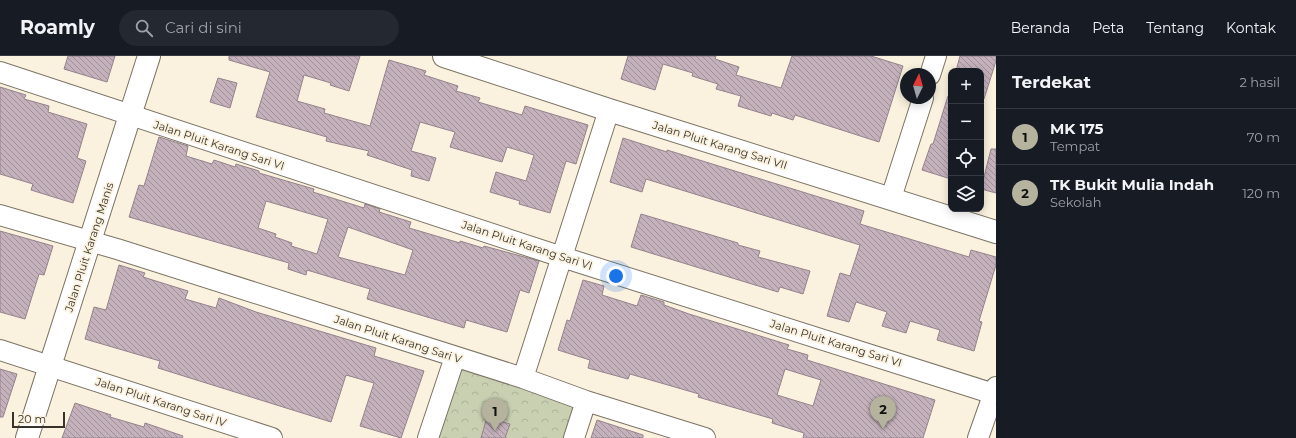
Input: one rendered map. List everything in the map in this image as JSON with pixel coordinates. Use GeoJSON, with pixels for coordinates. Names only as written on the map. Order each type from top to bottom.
{"type":"FeatureCollection","features":[{"type":"Feature","properties":{"kind":"street","name":"Jalan Pluit Karang Manis"},"geometry":{"type":"LineString","coordinates":[[27,438],[149,56]]}},
{"type":"Feature","properties":{"kind":"street","name":"Jalan Pluit Karang Sari VII"},"geometry":{"type":"LineString","coordinates":[[444,56],[609,110],[996,232]]}},
{"type":"Feature","properties":{"kind":"street"},"geometry":{"type":"LineString","coordinates":[[932,68],[936,56]]}},
{"type":"Feature","properties":{"kind":"street","name":"Jalan Pluit Karang Sari VI"},"geometry":{"type":"LineString","coordinates":[[0,72],[562,257],[995,390]]}},
{"type":"Feature","properties":{"kind":"street"},"geometry":{"type":"LineString","coordinates":[[891,198],[921,104]]}},
{"type":"Feature","properties":{"kind":"street"},"geometry":{"type":"LineString","coordinates":[[523,378],[609,110]]}},
{"type":"Feature","properties":{"kind":"street","name":"Jalan Pluit Karang Sari V"},"geometry":{"type":"LineString","coordinates":[[0,216],[90,242],[523,378],[586,401],[705,438]]}},
{"type":"Feature","properties":{"kind":"street","name":"Jalan Pluit Karang Sari IV"},"geometry":{"type":"LineString","coordinates":[[0,350],[272,438]]}},
{"type":"Feature","properties":{"kind":"street"},"geometry":{"type":"LineString","coordinates":[[428,438],[455,357]]}},
{"type":"Feature","properties":{"kind":"street"},"geometry":{"type":"LineString","coordinates":[[978,438],[995,390]]}},
{"type":"Feature","properties":{"kind":"street"},"geometry":{"type":"LineString","coordinates":[[574,438],[586,401]]}},
{"type":"Feature","properties":{"kind":"green space"},"geometry":{"type":"Polygon","coordinates":[[[461,366],[578,404],[567,438],[437,438],[461,366]]]}},
{"type":"Feature","properties":{"kind":"building"},"geometry":{"type":"Polygon","coordinates":[[[68,56],[115,56],[107,82],[64,69],[68,56]]]}},
{"type":"Feature","properties":{"kind":"building"},"geometry":{"type":"Polygon","coordinates":[[[229,56],[360,56],[349,91],[330,85],[331,83],[304,75],[297,101],[325,109],[324,113],[370,126],[389,60],[426,71],[424,75],[458,86],[456,91],[480,98],[478,102],[522,115],[525,106],[588,125],[576,164],[566,161],[550,213],[519,204],[520,201],[490,192],[496,172],[526,181],[534,155],[507,147],[502,162],[450,147],[455,132],[420,122],[411,151],[436,158],[429,181],[411,176],[412,170],[367,155],[369,151],[326,141],[327,137],[256,117],[270,72],[229,60],[229,56]]]}},
{"type":"Feature","properties":{"kind":"building"},"geometry":{"type":"Polygon","coordinates":[[[628,56],[716,56],[715,59],[739,67],[736,75],[781,88],[792,56],[871,56],[903,66],[902,68],[900,68],[900,76],[879,142],[795,115],[793,120],[772,113],[771,116],[738,106],[741,96],[716,89],[718,84],[692,76],[693,73],[663,64],[655,90],[621,79],[628,56]]]}},
{"type":"Feature","properties":{"kind":"building"},"geometry":{"type":"Polygon","coordinates":[[[960,56],[996,56],[996,61],[984,99],[984,68],[957,68],[960,56]]]}},
{"type":"Feature","properties":{"kind":"building"},"geometry":{"type":"Polygon","coordinates":[[[218,78],[237,83],[230,108],[210,102],[218,78]]]}},
{"type":"Feature","properties":{"kind":"building"},"geometry":{"type":"Polygon","coordinates":[[[0,87],[26,95],[24,99],[49,106],[48,112],[87,124],[77,158],[86,161],[73,203],[31,190],[33,184],[0,174],[0,87]]]}},
{"type":"Feature","properties":{"kind":"building"},"geometry":{"type":"Polygon","coordinates":[[[948,96],[948,178],[922,170],[931,144],[933,144],[948,96]]]}},
{"type":"Feature","properties":{"kind":"building"},"geometry":{"type":"Polygon","coordinates":[[[159,137],[188,146],[186,156],[212,164],[214,160],[235,167],[236,164],[259,171],[259,173],[314,189],[313,192],[364,208],[365,204],[380,209],[379,212],[411,222],[409,228],[460,243],[460,241],[483,248],[484,246],[539,261],[529,293],[520,290],[507,332],[466,320],[464,328],[367,299],[370,289],[307,270],[306,275],[288,269],[289,263],[129,217],[139,185],[144,186],[159,137]],[[266,201],[258,228],[276,234],[275,237],[292,243],[291,246],[317,254],[328,219],[266,201]],[[348,227],[338,257],[405,275],[413,250],[348,227]]]}},
{"type":"Feature","properties":{"kind":"building"},"geometry":{"type":"Polygon","coordinates":[[[623,138],[667,152],[667,150],[864,211],[860,224],[969,257],[971,250],[996,257],[996,265],[979,321],[982,322],[974,351],[937,340],[940,330],[910,321],[906,333],[882,326],[887,312],[856,302],[849,322],[827,316],[840,273],[850,276],[860,245],[646,179],[642,192],[610,182],[623,138]]]}},
{"type":"Feature","properties":{"kind":"building"},"geometry":{"type":"Polygon","coordinates":[[[991,149],[996,149],[996,193],[984,190],[984,177],[991,149]]]}},
{"type":"Feature","properties":{"kind":"building"},"geometry":{"type":"Polygon","coordinates":[[[641,214],[738,243],[738,245],[760,251],[758,257],[810,271],[803,294],[780,287],[778,292],[631,247],[641,214]]]}},
{"type":"Feature","properties":{"kind":"building"},"geometry":{"type":"Polygon","coordinates":[[[0,231],[53,246],[44,275],[39,274],[25,319],[0,312],[0,231]]]}},
{"type":"Feature","properties":{"kind":"building"},"geometry":{"type":"Polygon","coordinates":[[[119,265],[145,273],[143,277],[188,291],[185,299],[216,308],[219,298],[256,312],[376,348],[374,356],[424,371],[401,438],[360,426],[374,383],[346,375],[331,422],[158,368],[160,361],[85,339],[94,307],[106,310],[119,265]]]}},
{"type":"Feature","properties":{"kind":"building"},"geometry":{"type":"Polygon","coordinates":[[[583,280],[604,286],[602,295],[637,306],[641,295],[664,302],[664,305],[689,314],[789,345],[787,349],[808,355],[807,360],[935,400],[923,438],[803,438],[804,433],[772,423],[773,419],[698,397],[699,394],[630,374],[628,379],[588,368],[590,360],[558,350],[567,320],[570,321],[583,280]],[[785,369],[777,395],[813,406],[821,380],[785,369]]]}},
{"type":"Feature","properties":{"kind":"building"},"geometry":{"type":"Polygon","coordinates":[[[0,369],[17,374],[3,417],[0,417],[0,369]]]}},
{"type":"Feature","properties":{"kind":"building"},"geometry":{"type":"Polygon","coordinates":[[[75,403],[111,415],[110,417],[144,427],[145,423],[183,436],[182,438],[62,438],[75,403]]]}},
{"type":"Feature","properties":{"kind":"building"},"geometry":{"type":"Polygon","coordinates":[[[487,417],[510,424],[505,438],[481,438],[487,417]]]}},
{"type":"Feature","properties":{"kind":"building"},"geometry":{"type":"Polygon","coordinates":[[[597,420],[643,435],[643,438],[591,438],[597,420]]]}},
{"type":"Feature","properties":{"kind":"place","name":"TK Bukit Mulia Indah"},"geometry":{"type":"Point","coordinates":[883,429]}},
{"type":"Feature","properties":{"kind":"place","name":"MK 175"},"geometry":{"type":"Point","coordinates":[495,431]}}]}
